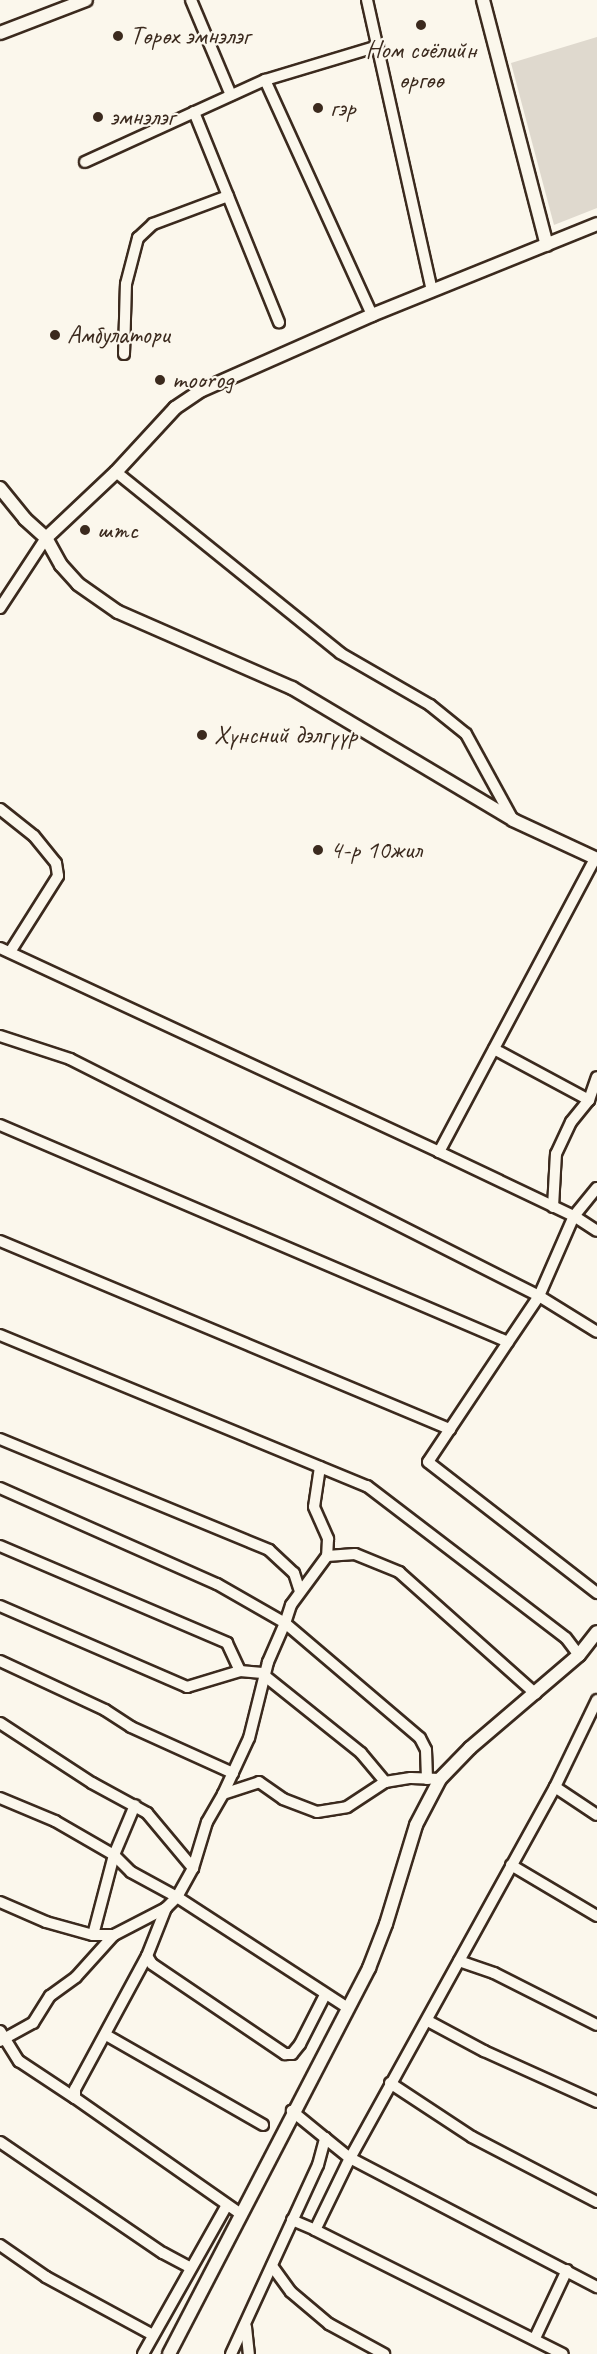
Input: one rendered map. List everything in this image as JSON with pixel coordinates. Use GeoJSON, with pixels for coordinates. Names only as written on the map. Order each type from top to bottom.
{"type":"FeatureCollection","features":[{"type":"Feature","properties":{"kind":"street"},"geometry":{"type":"LineString","coordinates":[[0,33],[86,0]]}},
{"type":"Feature","properties":{"kind":"street"},"geometry":{"type":"LineString","coordinates":[[191,0],[231,95]]}},
{"type":"Feature","properties":{"kind":"street"},"geometry":{"type":"LineString","coordinates":[[367,0],[432,291]]}},
{"type":"Feature","properties":{"kind":"street"},"geometry":{"type":"LineString","coordinates":[[483,0],[547,245]]}},
{"type":"Feature","properties":{"kind":"street"},"geometry":{"type":"LineString","coordinates":[[85,162],[265,80],[378,46]]}},
{"type":"Feature","properties":{"kind":"street"},"geometry":{"type":"LineString","coordinates":[[265,80],[372,315]]}},
{"type":"Feature","properties":{"kind":"street"},"geometry":{"type":"LineString","coordinates":[[194,112],[279,321]]}},
{"type":"Feature","properties":{"kind":"street"},"geometry":{"type":"LineString","coordinates":[[124,354],[126,284],[138,238],[153,224],[228,196]]}},
{"type":"Feature","properties":{"kind":"street"},"geometry":{"type":"LineString","coordinates":[[0,609],[46,538],[116,472],[175,408],[202,390],[372,315],[597,224]]}},
{"type":"Feature","properties":{"kind":"street"},"geometry":{"type":"LineString","coordinates":[[116,472],[339,653],[430,705],[466,734],[513,820]]}},
{"type":"Feature","properties":{"kind":"street"},"geometry":{"type":"LineString","coordinates":[[0,488],[25,519],[46,538],[61,565],[78,584],[118,612],[292,688],[513,820],[596,858],[439,1152]]}},
{"type":"Feature","properties":{"kind":"street"},"geometry":{"type":"LineString","coordinates":[[0,809],[34,836],[56,863],[58,876],[5,950],[574,1216],[597,1231]]}},
{"type":"Feature","properties":{"kind":"street"},"geometry":{"type":"LineString","coordinates":[[0,1036],[70,1059],[539,1296],[597,1332]]}},
{"type":"Feature","properties":{"kind":"street"},"geometry":{"type":"LineString","coordinates":[[494,1049],[589,1100]]}},
{"type":"Feature","properties":{"kind":"street"},"geometry":{"type":"LineString","coordinates":[[554,1207],[556,1154],[571,1122],[589,1100],[597,1077]]}},
{"type":"Feature","properties":{"kind":"street"},"geometry":{"type":"LineString","coordinates":[[0,1125],[508,1342]]}},
{"type":"Feature","properties":{"kind":"street"},"geometry":{"type":"LineString","coordinates":[[597,1188],[574,1216],[539,1296],[428,1462],[597,1593]]}},
{"type":"Feature","properties":{"kind":"street"},"geometry":{"type":"LineString","coordinates":[[0,1241],[450,1429]]}},
{"type":"Feature","properties":{"kind":"street"},"geometry":{"type":"LineString","coordinates":[[0,1335],[367,1486],[566,1638],[579,1655]]}},
{"type":"Feature","properties":{"kind":"street"},"geometry":{"type":"LineString","coordinates":[[0,1440],[269,1550],[294,1573],[300,1591]]}},
{"type":"Feature","properties":{"kind":"street"},"geometry":{"type":"LineString","coordinates":[[239,2213],[75,2097],[19,2061],[2,2036],[33,2023],[50,1996],[76,1977],[114,1935],[166,1908],[177,1897],[193,1868],[207,1822],[249,1738],[265,1674],[285,1623],[300,1591],[327,1556],[328,1539],[314,1507],[320,1467]]}},
{"type":"Feature","properties":{"kind":"street"},"geometry":{"type":"LineString","coordinates":[[0,1488],[217,1584],[285,1623],[420,1738],[426,1750],[427,1779]]}},
{"type":"Feature","properties":{"kind":"street"},"geometry":{"type":"LineString","coordinates":[[0,1546],[227,1643],[240,1671]]}},
{"type":"Feature","properties":{"kind":"street"},"geometry":{"type":"LineString","coordinates":[[327,1556],[355,1554],[399,1572],[536,1694]]}},
{"type":"Feature","properties":{"kind":"street"},"geometry":{"type":"LineString","coordinates":[[0,1606],[187,1687],[240,1671],[265,1674],[361,1753],[385,1782]]}},
{"type":"Feature","properties":{"kind":"street"},"geometry":{"type":"LineString","coordinates":[[169,2354],[239,2213],[348,2008],[386,1924],[416,1825],[440,1779],[470,1748],[579,1655],[597,1632]]}},
{"type":"Feature","properties":{"kind":"street"},"geometry":{"type":"LineString","coordinates":[[0,1660],[105,1710],[130,1727],[233,1773]]}},
{"type":"Feature","properties":{"kind":"street"},"geometry":{"type":"LineString","coordinates":[[315,2230],[390,2083],[428,2021],[592,1719],[597,1700]]}},
{"type":"Feature","properties":{"kind":"street"},"geometry":{"type":"LineString","coordinates":[[0,1724],[92,1783],[147,1813],[193,1868]]}},
{"type":"Feature","properties":{"kind":"street"},"geometry":{"type":"LineString","coordinates":[[223,1794],[259,1782],[283,1799],[317,1812],[347,1807],[385,1782],[440,1779]]}},
{"type":"Feature","properties":{"kind":"street"},"geometry":{"type":"LineString","coordinates":[[555,1787],[597,1815]]}},
{"type":"Feature","properties":{"kind":"street"},"geometry":{"type":"LineString","coordinates":[[0,1798],[55,1821],[114,1855],[131,1872],[177,1897],[348,2008]]}},
{"type":"Feature","properties":{"kind":"street"},"geometry":{"type":"LineString","coordinates":[[93,1935],[114,1855],[135,1805]]}},
{"type":"Feature","properties":{"kind":"street"},"geometry":{"type":"LineString","coordinates":[[511,1865],[597,1916]]}},
{"type":"Feature","properties":{"kind":"street"},"geometry":{"type":"LineString","coordinates":[[0,1902],[46,1922],[93,1935],[114,1935]]}},
{"type":"Feature","properties":{"kind":"street"},"geometry":{"type":"LineString","coordinates":[[75,2097],[75,2089],[147,1956],[166,1908]]}},
{"type":"Feature","properties":{"kind":"street"},"geometry":{"type":"LineString","coordinates":[[147,1956],[164,1975],[285,2054],[292,2054],[300,2044],[325,1995]]}},
{"type":"Feature","properties":{"kind":"street"},"geometry":{"type":"LineString","coordinates":[[459,1961],[494,1973],[597,2025]]}},
{"type":"Feature","properties":{"kind":"street"},"geometry":{"type":"LineString","coordinates":[[428,2021],[484,2051],[597,2102]]}},
{"type":"Feature","properties":{"kind":"street"},"geometry":{"type":"LineString","coordinates":[[106,2035],[263,2126]]}},
{"type":"Feature","properties":{"kind":"street"},"geometry":{"type":"LineString","coordinates":[[390,2083],[472,2137],[597,2202]]}},
{"type":"Feature","properties":{"kind":"street"},"geometry":{"type":"LineString","coordinates":[[292,2111],[350,2158],[597,2287]]}},
{"type":"Feature","properties":{"kind":"street"},"geometry":{"type":"LineString","coordinates":[[231,2354],[318,2165],[326,2138]]}},
{"type":"Feature","properties":{"kind":"street"},"geometry":{"type":"LineString","coordinates":[[0,2142],[163,2253],[189,2266]]}},
{"type":"Feature","properties":{"kind":"street"},"geometry":{"type":"LineString","coordinates":[[143,2354],[189,2266],[227,2205]]}},
{"type":"Feature","properties":{"kind":"street"},"geometry":{"type":"LineString","coordinates":[[292,2220],[535,2338],[563,2354]]}},
{"type":"Feature","properties":{"kind":"street"},"geometry":{"type":"LineString","coordinates":[[0,2245],[46,2277],[153,2335]]}},
{"type":"Feature","properties":{"kind":"street"},"geometry":{"type":"LineString","coordinates":[[272,2265],[291,2292],[329,2324],[384,2354]]}},
{"type":"Feature","properties":{"kind":"street"},"geometry":{"type":"LineString","coordinates":[[535,2338],[567,2270]]}},
{"type":"Feature","properties":{"kind":"street"},"geometry":{"type":"LineString","coordinates":[[246,2324],[249,2354]]}},
{"type":"Feature","properties":{"kind":"shaded area"},"geometry":{"type":"Polygon","coordinates":[[[597,37],[597,208],[554,225],[511,63],[597,37]]]}},
{"type":"Feature","properties":{"kind":"place","name":"Ном соёлийн өргөө"},"geometry":{"type":"Point","coordinates":[421,25]}},
{"type":"Feature","properties":{"kind":"place","name":"Төрөх эмнэлэг"},"geometry":{"type":"Point","coordinates":[118,36]}},
{"type":"Feature","properties":{"kind":"place","name":"гэр"},"geometry":{"type":"Point","coordinates":[318,108]}},
{"type":"Feature","properties":{"kind":"place","name":"эмнэлэг"},"geometry":{"type":"Point","coordinates":[98,117]}},
{"type":"Feature","properties":{"kind":"place","name":"Амбулатори"},"geometry":{"type":"Point","coordinates":[55,335]}},
{"type":"Feature","properties":{"kind":"place","name":"moorog"},"geometry":{"type":"Point","coordinates":[160,380]}},
{"type":"Feature","properties":{"kind":"place","name":"штс"},"geometry":{"type":"Point","coordinates":[85,530]}},
{"type":"Feature","properties":{"kind":"place","name":"Хүнсний дэлгүүр"},"geometry":{"type":"Point","coordinates":[202,735]}},
{"type":"Feature","properties":{"kind":"place","name":"4-р 10жил"},"geometry":{"type":"Point","coordinates":[318,850]}}]}
